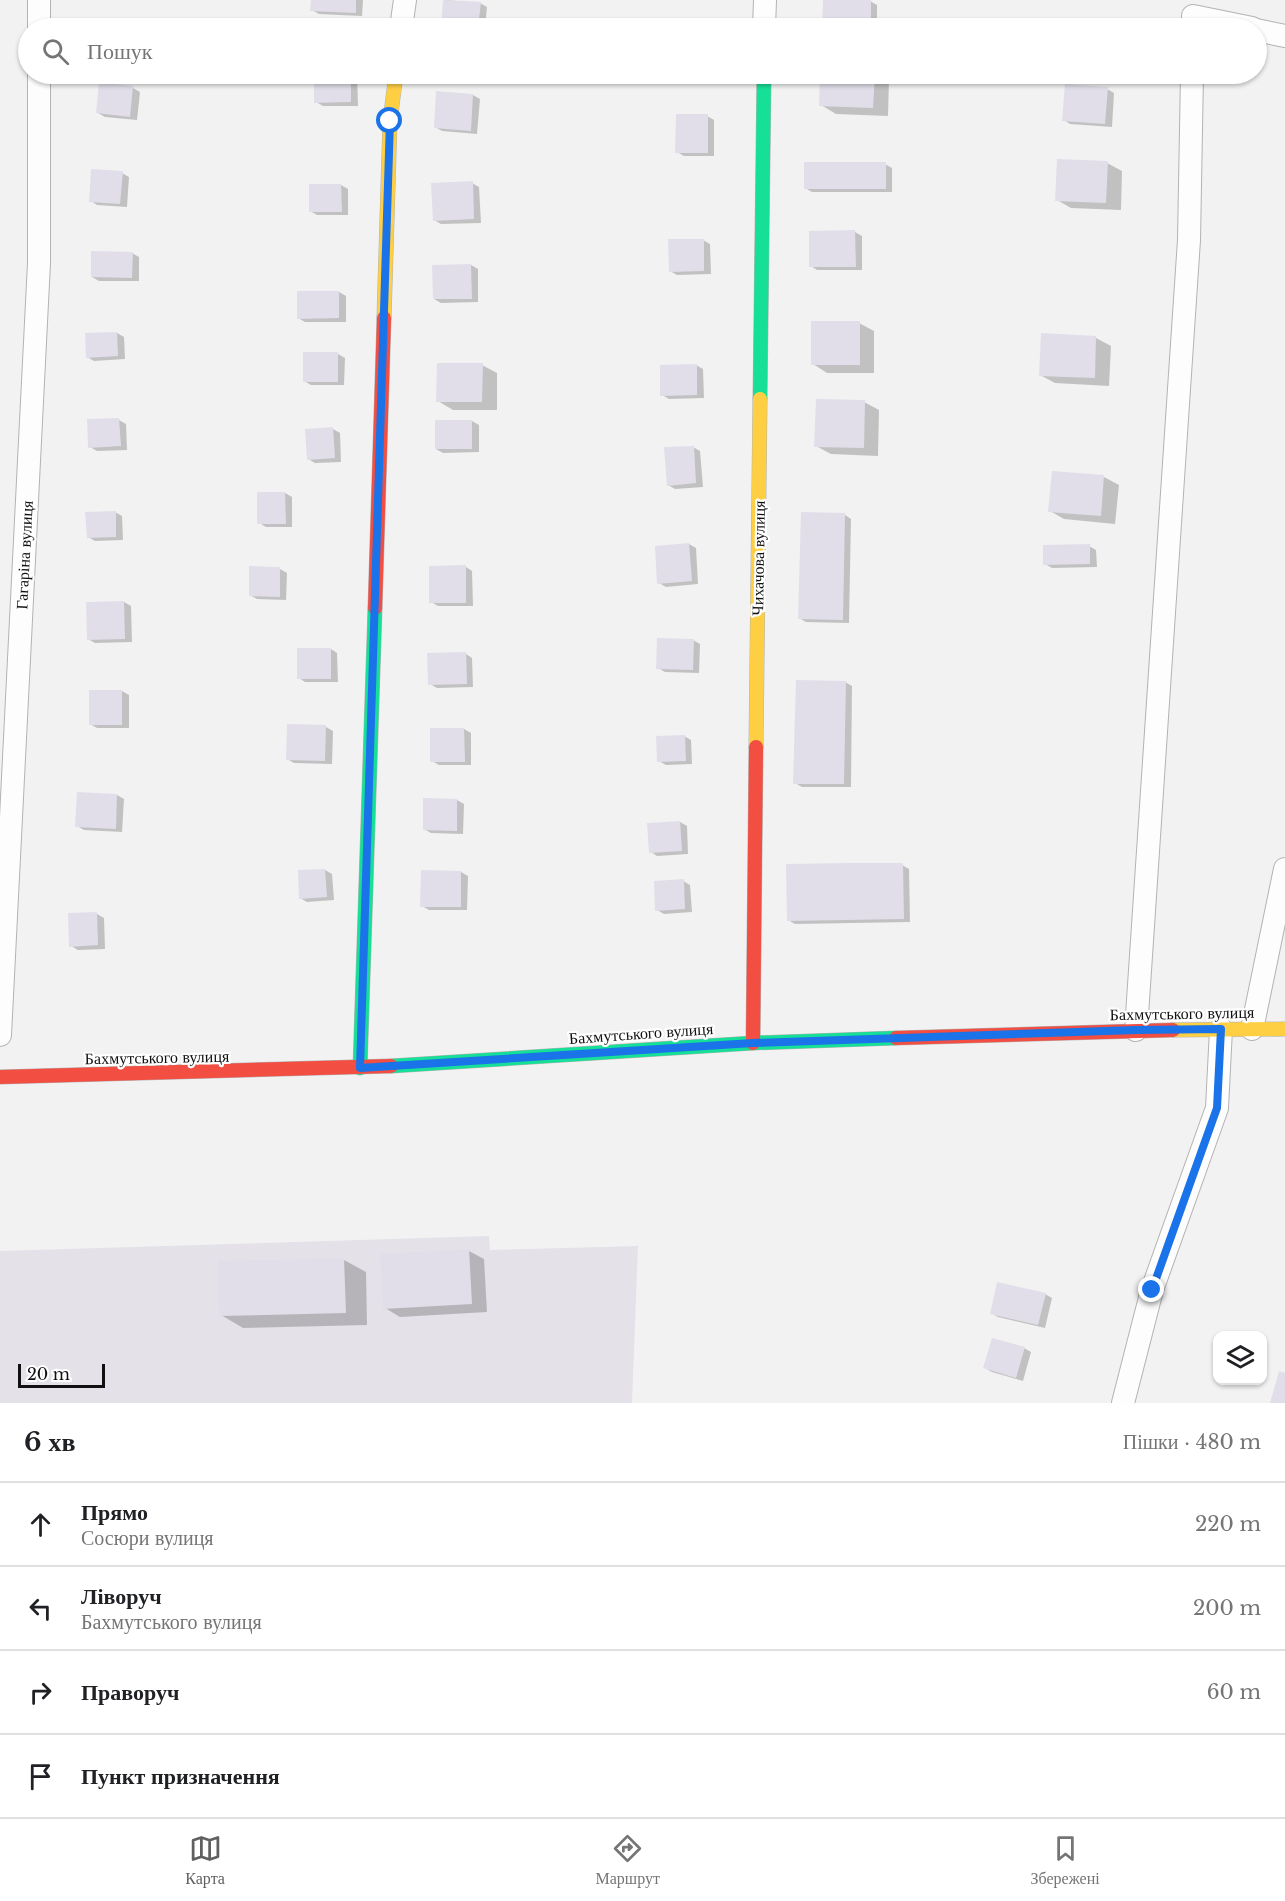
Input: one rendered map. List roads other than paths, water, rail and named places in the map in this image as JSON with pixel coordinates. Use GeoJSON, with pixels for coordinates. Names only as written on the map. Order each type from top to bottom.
{"type":"FeatureCollection","features":[{"type":"Feature","properties":{"kind":"street"},"geometry":{"type":"LineString","coordinates":[[39,0],[39,18]]}},
{"type":"Feature","properties":{"kind":"street"},"geometry":{"type":"LineString","coordinates":[[402,18],[405,0]]}},
{"type":"Feature","properties":{"kind":"street"},"geometry":{"type":"LineString","coordinates":[[764,18],[765,0]]}},
{"type":"Feature","properties":{"kind":"street"},"geometry":{"type":"LineString","coordinates":[[1267,32],[1285,36]]}},
{"type":"Feature","properties":{"kind":"street","name":"Гагаріна вулиця"},"geometry":{"type":"LineString","coordinates":[[0,1035],[39,263],[39,84]]}},
{"type":"Feature","properties":{"kind":"street"},"geometry":{"type":"LineString","coordinates":[[360,1068],[390,121],[395,84]]}},
{"type":"Feature","properties":{"kind":"street","name":"Чихачова вулиця"},"geometry":{"type":"LineString","coordinates":[[753,1043],[764,84]]}},
{"type":"Feature","properties":{"kind":"street"},"geometry":{"type":"LineString","coordinates":[[1136,1030],[1189,240],[1192,84]]}},
{"type":"Feature","properties":{"kind":"street"},"geometry":{"type":"LineString","coordinates":[[1252,1029],[1285,869]]}},
{"type":"Feature","properties":{"kind":"street"},"geometry":{"type":"LineString","coordinates":[[1123,1403],[1152,1290],[1217,1108],[1221,1029]]}},
{"type":"Feature","properties":{"kind":"street","name":"Бахмутського вулиця"},"geometry":{"type":"LineString","coordinates":[[0,1077],[360,1068],[753,1043],[1136,1030],[1285,1029]]}}]}
